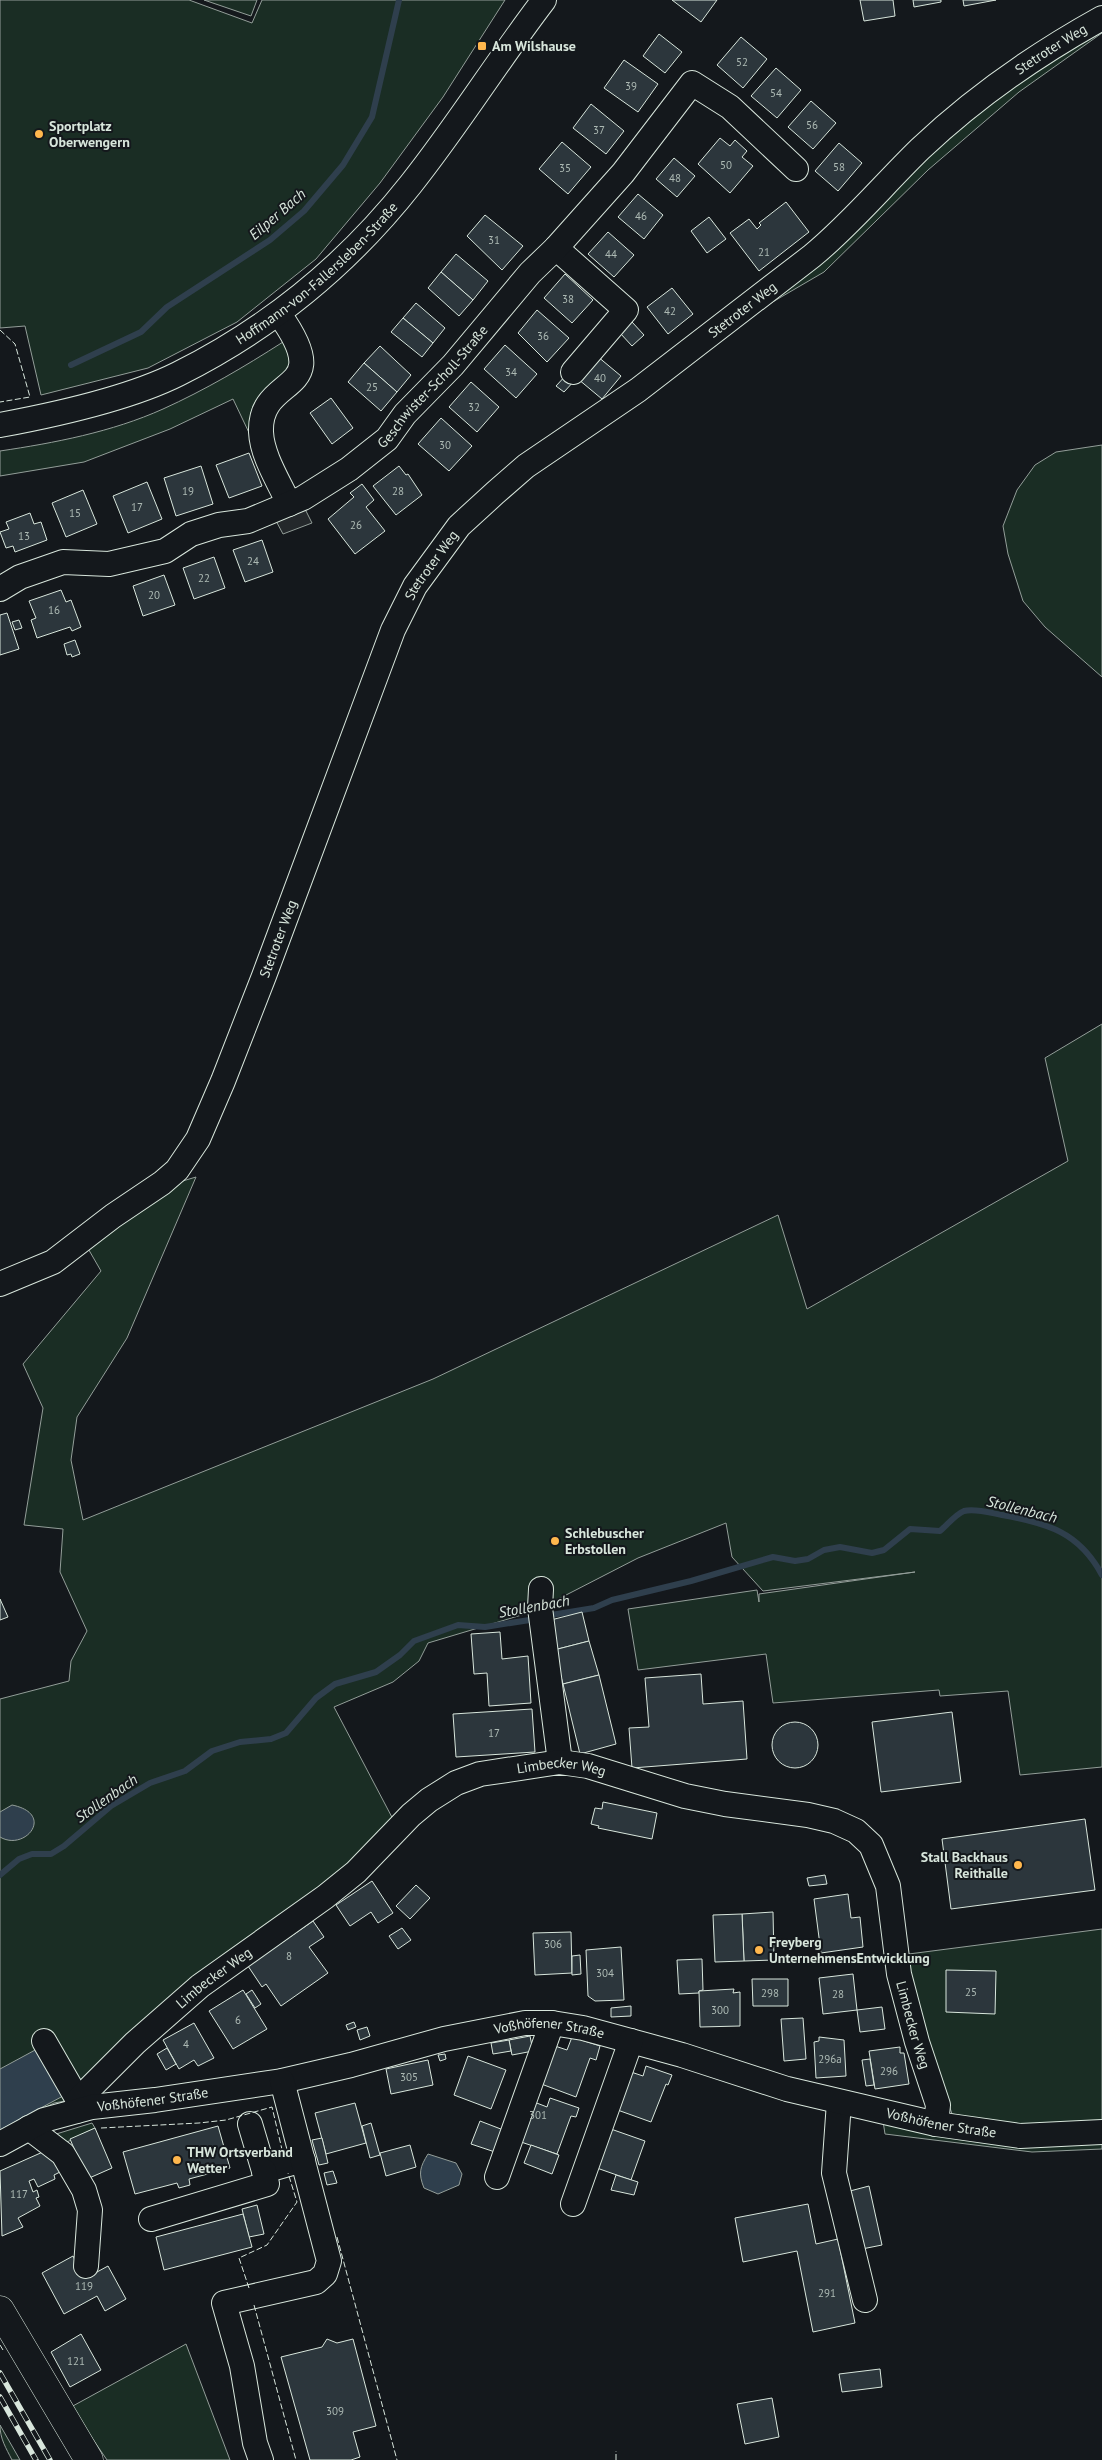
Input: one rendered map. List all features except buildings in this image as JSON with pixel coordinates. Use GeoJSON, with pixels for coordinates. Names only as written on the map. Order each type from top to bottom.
{"type":"FeatureCollection","features":[{"type":"Feature","properties":{"kind":"main road"},"geometry":{"type":"LineString","coordinates":[[0,2310],[90,2460]]}},
{"type":"Feature","properties":{"kind":"street","name":"Hoffmann-von-Fallersleben-Straße"},"geometry":{"type":"LineString","coordinates":[[0,425],[109,398],[168,378],[241,339],[279,314],[313,288],[363,240],[411,184],[544,0]]}},
{"type":"Feature","properties":{"kind":"street","name":"Stetroter Weg"},"geometry":{"type":"LineString","coordinates":[[0,1284],[53,1262],[113,1216],[162,1183],[177,1170],[198,1139],[224,1080],[393,630],[415,586],[459,526],[526,466],[638,390],[830,242],[921,148],[978,99],[1011,74],[1102,18]]}},
{"type":"Feature","properties":{"kind":"street","name":"Geschwister-Scholl-Straße"},"geometry":{"type":"LineString","coordinates":[[0,589],[20,576],[63,562],[109,564],[165,550],[191,534],[219,525],[248,521],[303,498],[350,469],[386,439],[405,414],[453,365],[530,273],[556,248],[623,173],[692,83],[730,107],[796,169]]}},
{"type":"Feature","properties":{"kind":"street"},"geometry":{"type":"LineString","coordinates":[[556,248],[626,310],[625,314],[573,372]]}},
{"type":"Feature","properties":{"kind":"street"},"geometry":{"type":"LineString","coordinates":[[279,314],[300,349],[302,364],[297,377],[275,394],[265,409],[261,431],[266,454],[289,504]]}},
{"type":"Feature","properties":{"kind":"street"},"geometry":{"type":"LineString","coordinates":[[541,1608],[560,1762]]}},
{"type":"Feature","properties":{"kind":"street","name":"Limbecker Weg"},"geometry":{"type":"LineString","coordinates":[[78,2105],[135,2044],[200,1986],[325,1897],[356,1872],[411,1815],[456,1783],[480,1774],[560,1762],[588,1766],[685,1796],[834,1820],[856,1830],[871,1845],[888,1886],[899,1974],[912,2026],[938,2105],[936,2124]]}},
{"type":"Feature","properties":{"kind":"street","name":"Voßhöfener Straße"},"geometry":{"type":"LineString","coordinates":[[0,2144],[44,2120],[78,2105],[282,2081],[351,2066],[444,2039],[525,2022],[552,2023],[583,2028],[839,2102],[936,2124],[1020,2136],[1102,2132]]}},
{"type":"Feature","properties":{"kind":"street"},"geometry":{"type":"LineString","coordinates":[[497,2177],[552,2023]]}},
{"type":"Feature","properties":{"kind":"street"},"geometry":{"type":"LineString","coordinates":[[44,2041],[78,2105]]}},
{"type":"Feature","properties":{"kind":"street"},"geometry":{"type":"LineString","coordinates":[[573,2204],[631,2041]]}},
{"type":"Feature","properties":{"kind":"street"},"geometry":{"type":"LineString","coordinates":[[261,2460],[255,2444],[242,2366],[224,2304],[316,2282],[325,2274],[329,2261],[282,2081]]}},
{"type":"Feature","properties":{"kind":"street"},"geometry":{"type":"LineString","coordinates":[[839,2102],[834,2173],[865,2300]]}},
{"type":"Feature","properties":{"kind":"street"},"geometry":{"type":"LineString","coordinates":[[152,2219],[267,2184],[250,2124]]}},
{"type":"Feature","properties":{"kind":"street"},"geometry":{"type":"LineString","coordinates":[[29,2128],[63,2154],[84,2190],[90,2210],[86,2266]]}},
{"type":"Feature","properties":{"kind":"street"},"geometry":{"type":"LineString","coordinates":[[264,2171],[303,2160]]}},
{"type":"Feature","properties":{"kind":"green space"},"geometry":{"type":"Polygon","coordinates":[[[0,0],[189,0],[252,23],[262,0],[505,0],[443,97],[380,183],[316,259],[237,322],[148,368],[41,395],[25,326],[0,328],[0,0]]]}},
{"type":"Feature","properties":{"kind":"green space"},"geometry":{"type":"Polygon","coordinates":[[[204,0],[257,0],[251,16],[204,0]]]}},
{"type":"Feature","properties":{"kind":"green space"},"geometry":{"type":"Polygon","coordinates":[[[1102,21],[1102,33],[1019,92],[928,170],[824,272],[740,321],[924,151],[1102,21]]]}},
{"type":"Feature","properties":{"kind":"green space"},"geometry":{"type":"Polygon","coordinates":[[[283,342],[288,349],[290,368],[265,390],[254,404],[250,424],[252,439],[233,399],[170,429],[84,462],[0,476],[0,451],[83,436],[144,417],[179,402],[209,386],[283,342]]]}},
{"type":"Feature","properties":{"kind":"green space"},"geometry":{"type":"Polygon","coordinates":[[[1102,445],[1102,677],[1045,627],[1023,601],[1008,554],[1003,526],[1017,490],[1035,465],[1056,452],[1102,445]]]}},
{"type":"Feature","properties":{"kind":"green space"},"geometry":{"type":"Polygon","coordinates":[[[1102,1024],[1102,1767],[1020,1775],[1008,1691],[940,1696],[939,1690],[773,1703],[766,1654],[638,1670],[628,1609],[757,1590],[759,1602],[759,1594],[915,1572],[763,1591],[732,1557],[726,1523],[638,1558],[535,1611],[428,1643],[419,1661],[393,1682],[334,1707],[395,1823],[382,1838],[65,2101],[54,2103],[0,2131],[0,1699],[69,1681],[71,1661],[87,1631],[60,1572],[63,1529],[24,1525],[43,1408],[23,1364],[101,1271],[86,1245],[166,1186],[196,1177],[127,1338],[77,1417],[71,1460],[83,1520],[433,1379],[778,1215],[807,1309],[1068,1161],[1045,1058],[1102,1024]]]}},
{"type":"Feature","properties":{"kind":"green space"},"geometry":{"type":"Polygon","coordinates":[[[1102,1929],[1102,2123],[1021,2126],[952,2114],[901,1955],[1102,1929]]]}},
{"type":"Feature","properties":{"kind":"green space"},"geometry":{"type":"Polygon","coordinates":[[[883,2121],[1102,2141],[1102,2149],[1032,2152],[885,2134],[883,2121]]]}},
{"type":"Feature","properties":{"kind":"green space"},"geometry":{"type":"Polygon","coordinates":[[[92,2123],[95,2128],[63,2144],[53,2135],[92,2123]]]}},
{"type":"Feature","properties":{"kind":"green space"},"geometry":{"type":"Polygon","coordinates":[[[186,2344],[230,2460],[107,2460],[71,2407],[186,2344]]]}},
{"type":"Feature","properties":{"kind":"green space"},"geometry":{"type":"Polygon","coordinates":[[[0,2425],[20,2460],[12,2460],[2,2439],[0,2425]]]}},
{"type":"Feature","properties":{"kind":"shaded area"},"geometry":{"type":"Polygon","coordinates":[[[304,507],[312,523],[283,534],[275,519],[304,507]]]}},
{"type":"Feature","properties":{"kind":"water"},"geometry":{"type":"Polygon","coordinates":[[[12,1805],[25,1810],[32,1816],[34,1823],[32,1830],[19,1840],[9,1840],[0,1837],[0,1812],[12,1805]]]}},
{"type":"Feature","properties":{"kind":"water"},"geometry":{"type":"Polygon","coordinates":[[[37,2049],[63,2096],[0,2130],[0,2069],[37,2049]]]}},
{"type":"Feature","properties":{"kind":"water"},"geometry":{"type":"Polygon","coordinates":[[[428,2154],[456,2163],[462,2174],[459,2185],[438,2194],[424,2188],[421,2170],[428,2154]]]}},
{"type":"Feature","properties":{"kind":"waterway","name":"Eilper Bach"},"geometry":{"type":"LineString","coordinates":[[71,365],[141,332],[167,307],[270,240],[304,211],[343,165],[372,117],[399,0]]}},
{"type":"Feature","properties":{"kind":"waterway","name":"Stollenbach"},"geometry":{"type":"LineString","coordinates":[[545,1616],[594,1608],[612,1600],[691,1581],[773,1557],[795,1561],[808,1559],[824,1550],[840,1547],[872,1553],[884,1550],[910,1529],[940,1531],[958,1515],[968,1510],[1018,1518],[1047,1526],[1060,1532],[1072,1539],[1083,1549],[1093,1560],[1102,1575]]}},
{"type":"Feature","properties":{"kind":"waterway","name":"Stollenbach"},"geometry":{"type":"LineString","coordinates":[[0,1875],[19,1859],[32,1854],[51,1854],[64,1846],[111,1806],[150,1783],[185,1771],[212,1751],[240,1742],[271,1739],[286,1733],[316,1698],[335,1684],[376,1672],[400,1655],[414,1641],[458,1625],[485,1627],[536,1619]]}},
{"type":"Feature","properties":{"kind":"railway"},"geometry":{"type":"LineString","coordinates":[[0,2373],[50,2460]]}},
{"type":"Feature","properties":{"kind":"railway"},"geometry":{"type":"LineString","coordinates":[[0,2397],[36,2460]]}},
{"type":"Feature","properties":{"kind":"fence"},"geometry":{"type":"LineString","coordinates":[[0,330],[15,344],[30,397],[0,402]]}},
{"type":"Feature","properties":{"kind":"fence"},"geometry":{"type":"LineString","coordinates":[[101,2128],[226,2120],[272,2107],[284,2158]]}},
{"type":"Feature","properties":{"kind":"fence"},"geometry":{"type":"LineString","coordinates":[[249,2288],[239,2258],[267,2245],[297,2202],[288,2173]]}},
{"type":"Feature","properties":{"kind":"fence"},"geometry":{"type":"LineString","coordinates":[[337,2237],[397,2460]]}},
{"type":"Feature","properties":{"kind":"fence"},"geometry":{"type":"LineString","coordinates":[[254,2305],[296,2460]]}},
{"type":"Feature","properties":{"kind":"fence"},"geometry":{"type":"LineString","coordinates":[[0,2345],[3,2350]]}},
{"type":"Feature","properties":{"kind":"fence"},"geometry":{"type":"LineString","coordinates":[[616,2451],[616,2460]]}},
{"type":"Feature","properties":{"kind":"place","name":"Am Wilshause"},"geometry":{"type":"Point","coordinates":[482,46]}},
{"type":"Feature","properties":{"kind":"place","name":"Sportplatz Oberwengern"},"geometry":{"type":"Point","coordinates":[39,134]}},
{"type":"Feature","properties":{"kind":"place","name":"Schlebuscher Erbstollen"},"geometry":{"type":"Point","coordinates":[555,1541]}},
{"type":"Feature","properties":{"kind":"place","name":"Stall Backhaus Reithalle"},"geometry":{"type":"Point","coordinates":[1018,1865]}},
{"type":"Feature","properties":{"kind":"place","name":"Freyberg UnternehmensEntwicklung"},"geometry":{"type":"Point","coordinates":[759,1950]}},
{"type":"Feature","properties":{"kind":"place","name":"THW Ortsverband Wetter"},"geometry":{"type":"Point","coordinates":[177,2160]}}]}
